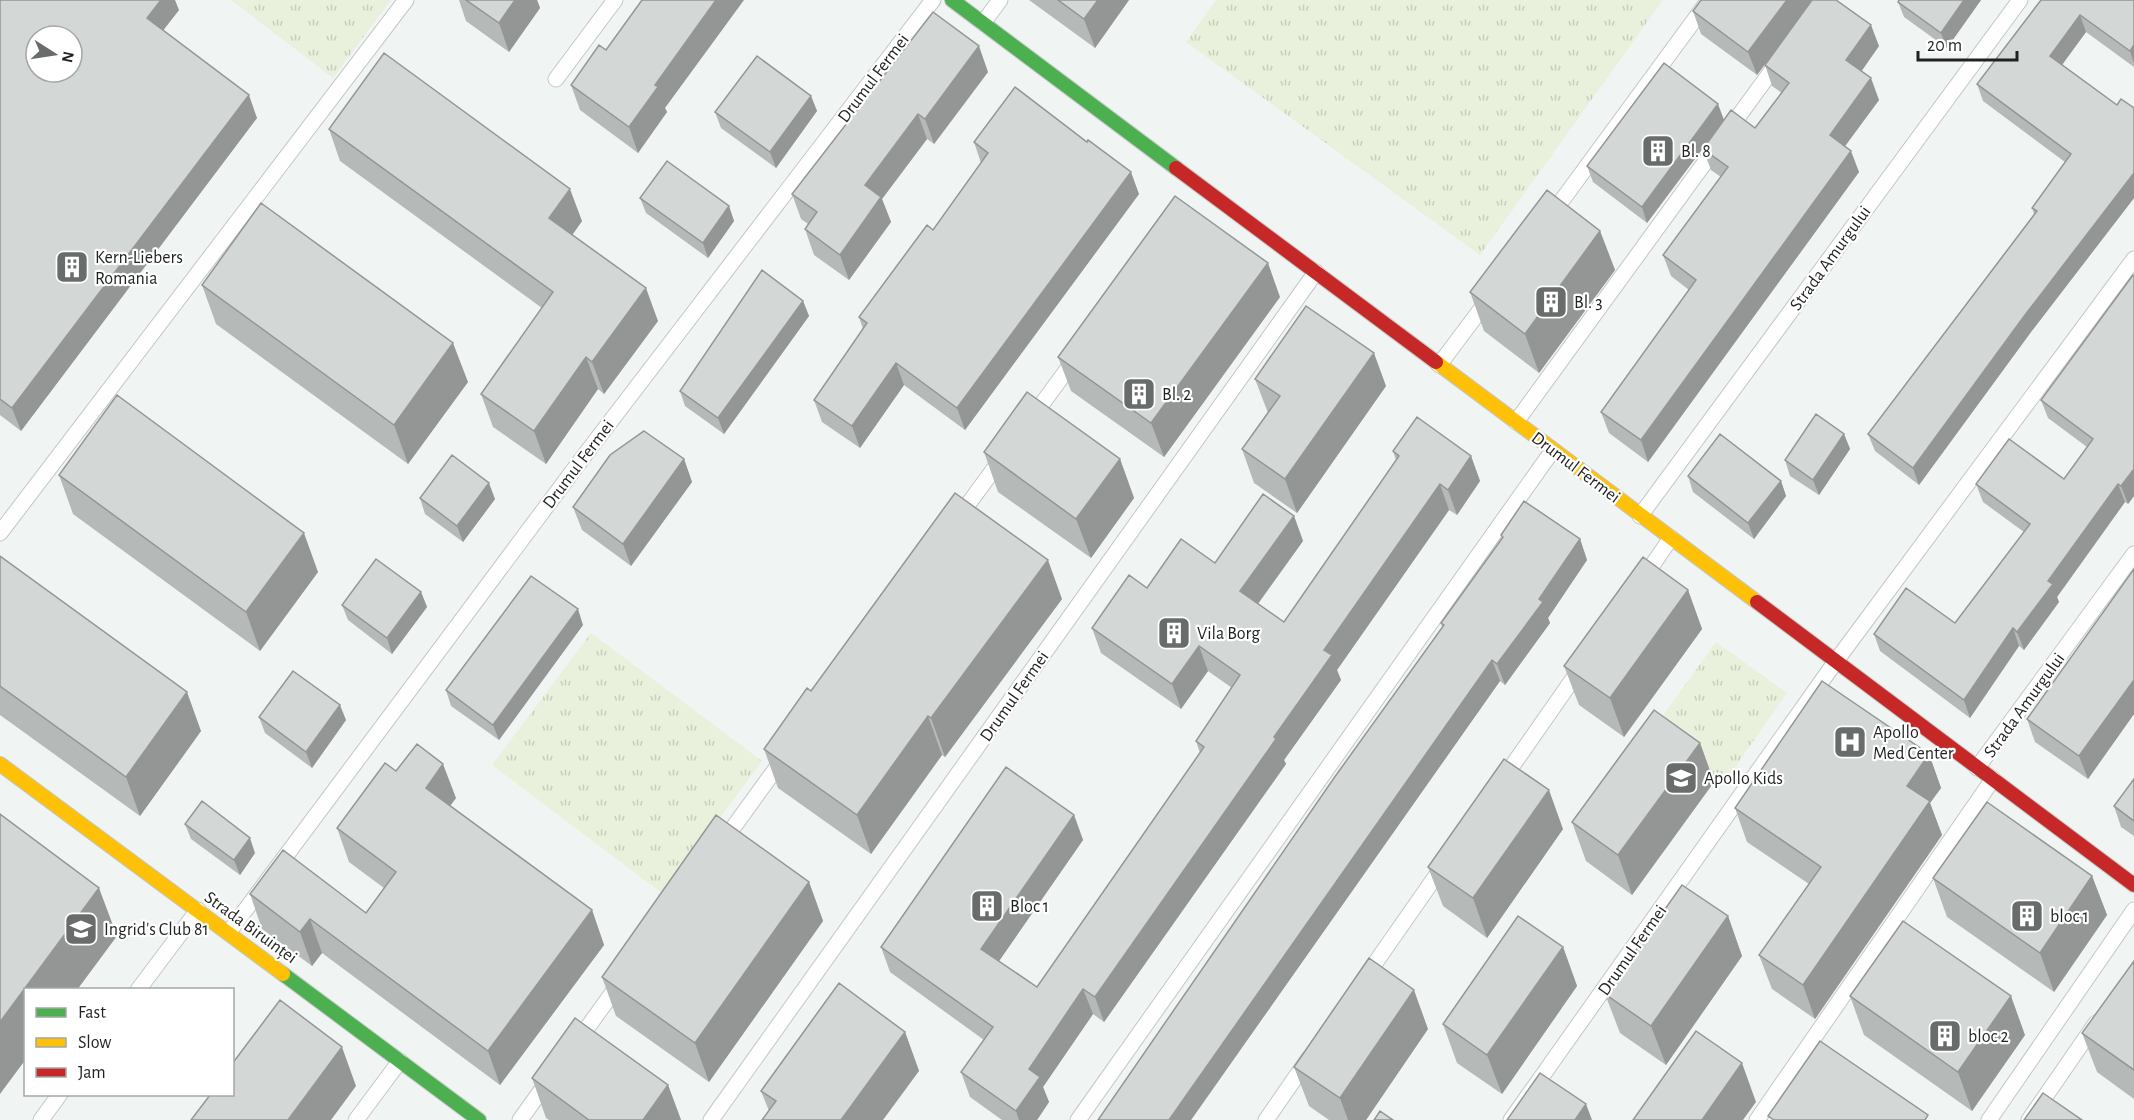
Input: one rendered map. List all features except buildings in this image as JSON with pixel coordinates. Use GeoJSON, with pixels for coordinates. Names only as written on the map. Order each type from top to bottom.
{"type":"FeatureCollection","features":[{"type":"Feature","properties":{"kind":"street","name":"Drumul Fermei"},"geometry":{"type":"LineString","coordinates":[[952,0],[2134,885]]}},
{"type":"Feature","properties":{"kind":"street","name":"Strada Biruinței"},"geometry":{"type":"LineString","coordinates":[[0,764],[479,1120]]}},
{"type":"Feature","properties":{"kind":"lane"},"geometry":{"type":"LineString","coordinates":[[0,533],[406,0]]}},
{"type":"Feature","properties":{"kind":"lane"},"geometry":{"type":"LineString","coordinates":[[556,79],[615,0]]}},
{"type":"Feature","properties":{"kind":"lane","name":"Drumul Fermei"},"geometry":{"type":"LineString","coordinates":[[229,932],[584,456],[933,0]]}},
{"type":"Feature","properties":{"kind":"lane"},"geometry":{"type":"LineString","coordinates":[[983,23],[1000,0]]}},
{"type":"Feature","properties":{"kind":"lane"},"geometry":{"type":"LineString","coordinates":[[1543,227],[1709,0]]}},
{"type":"Feature","properties":{"kind":"lane","name":"Strada Amurgului"},"geometry":{"type":"LineString","coordinates":[[1640,516],[2020,0]]}},
{"type":"Feature","properties":{"kind":"lane"},"geometry":{"type":"LineString","coordinates":[[1516,422],[1788,48]]}},
{"type":"Feature","properties":{"kind":"lane"},"geometry":{"type":"LineString","coordinates":[[1189,202],[1200,186]]}},
{"type":"Feature","properties":{"kind":"lane"},"geometry":{"type":"LineString","coordinates":[[1836,662],[2134,259]]}},
{"type":"Feature","properties":{"kind":"lane","name":"Drumul Fermei"},"geometry":{"type":"LineString","coordinates":[[711,1120],[1316,272]]}},
{"type":"Feature","properties":{"kind":"lane"},"geometry":{"type":"LineString","coordinates":[[1439,365],[1501,282]]}},
{"type":"Feature","properties":{"kind":"lane"},"geometry":{"type":"LineString","coordinates":[[1024,428],[1088,341]]}},
{"type":"Feature","properties":{"kind":"lane"},"geometry":{"type":"LineString","coordinates":[[947,533],[1010,447]]}},
{"type":"Feature","properties":{"kind":"lane"},"geometry":{"type":"LineString","coordinates":[[1078,1120],[1553,450]]}},
{"type":"Feature","properties":{"kind":"lane"},"geometry":{"type":"LineString","coordinates":[[1630,597],[1671,538]]}},
{"type":"Feature","properties":{"kind":"lane","name":"Strada Amurgului"},"geometry":{"type":"LineString","coordinates":[[1977,768],[2134,554]]}},
{"type":"Feature","properties":{"kind":"lane"},"geometry":{"type":"LineString","coordinates":[[1496,791],[1590,655]]}},
{"type":"Feature","properties":{"kind":"lane","name":"Drumul Fermei"},"geometry":{"type":"LineString","coordinates":[[1511,1120],[1836,662]]}},
{"type":"Feature","properties":{"kind":"lane"},"geometry":{"type":"LineString","coordinates":[[716,851],[793,745]]}},
{"type":"Feature","properties":{"kind":"lane"},"geometry":{"type":"LineString","coordinates":[[1757,1120],[1993,779]]}},
{"type":"Feature","properties":{"kind":"lane"},"geometry":{"type":"LineString","coordinates":[[1354,994],[1455,849]]}},
{"type":"Feature","properties":{"kind":"lane"},"geometry":{"type":"LineString","coordinates":[[140,988],[198,910]]}},
{"type":"Feature","properties":{"kind":"lane"},"geometry":{"type":"LineString","coordinates":[[1989,1120],[2134,910]]}},
{"type":"Feature","properties":{"kind":"lane"},"geometry":{"type":"LineString","coordinates":[[520,1120],[632,966]]}},
{"type":"Feature","properties":{"kind":"lane"},"geometry":{"type":"LineString","coordinates":[[2029,1120],[2108,1006]]}},
{"type":"Feature","properties":{"kind":"lane"},"geometry":{"type":"LineString","coordinates":[[1266,1120],[1320,1042]]}},
{"type":"Feature","properties":{"kind":"lane"},"geometry":{"type":"LineString","coordinates":[[356,1120],[400,1060]]}},
{"type":"Feature","properties":{"kind":"lane"},"geometry":{"type":"LineString","coordinates":[[41,1120],[59,1096]]}},
{"type":"Feature","properties":{"kind":"green space"},"geometry":{"type":"Polygon","coordinates":[[[231,0],[391,0],[333,78],[231,0]]]}},
{"type":"Feature","properties":{"kind":"green space"},"geometry":{"type":"Polygon","coordinates":[[[1216,0],[1663,0],[1480,255],[1186,42],[1216,0]]]}},
{"type":"Feature","properties":{"kind":"green space"},"geometry":{"type":"Polygon","coordinates":[[[591,633],[762,761],[663,894],[492,765],[591,633]]]}},
{"type":"Feature","properties":{"kind":"green space"},"geometry":{"type":"Polygon","coordinates":[[[1716,642],[1787,693],[1721,787],[1649,735],[1716,642]]]}},
{"type":"Feature","properties":{"kind":"traffic: fast"},"geometry":{"type":"LineString","coordinates":[[952,0],[1176,168]]}},
{"type":"Feature","properties":{"kind":"traffic: fast"},"geometry":{"type":"LineString","coordinates":[[283,974],[479,1120]]}},
{"type":"Feature","properties":{"kind":"traffic: slow"},"geometry":{"type":"LineString","coordinates":[[1436,362],[1757,602]]}},
{"type":"Feature","properties":{"kind":"traffic: slow"},"geometry":{"type":"LineString","coordinates":[[0,764],[283,974]]}},
{"type":"Feature","properties":{"kind":"traffic: jam"},"geometry":{"type":"LineString","coordinates":[[1176,168],[1436,362]]}},
{"type":"Feature","properties":{"kind":"traffic: jam"},"geometry":{"type":"LineString","coordinates":[[1757,602],[2134,885]]}},
{"type":"Feature","properties":{"kind":"place","name":"Bl. 8"},"geometry":{"type":"Point","coordinates":[1658,151]}},
{"type":"Feature","properties":{"kind":"place","name":"Kern-Liebers Romania"},"geometry":{"type":"Point","coordinates":[72,267]}},
{"type":"Feature","properties":{"kind":"place","name":"Bl. 3"},"geometry":{"type":"Point","coordinates":[1551,302]}},
{"type":"Feature","properties":{"kind":"place","name":"Bl. 2"},"geometry":{"type":"Point","coordinates":[1139,394]}},
{"type":"Feature","properties":{"kind":"place","name":"Vila Borg"},"geometry":{"type":"Point","coordinates":[1174,633]}},
{"type":"Feature","properties":{"kind":"place","name":"Apollo Med Center"},"geometry":{"type":"Point","coordinates":[1850,742]}},
{"type":"Feature","properties":{"kind":"place","name":"Apollo Kids"},"geometry":{"type":"Point","coordinates":[1681,778]}},
{"type":"Feature","properties":{"kind":"place","name":"Bloc 1"},"geometry":{"type":"Point","coordinates":[987,906]}},
{"type":"Feature","properties":{"kind":"place","name":"bloc 1"},"geometry":{"type":"Point","coordinates":[2027,916]}},
{"type":"Feature","properties":{"kind":"place","name":"Ingrid's Club 81"},"geometry":{"type":"Point","coordinates":[81,929]}},
{"type":"Feature","properties":{"kind":"place","name":"bloc 2"},"geometry":{"type":"Point","coordinates":[1945,1036]}}]}
